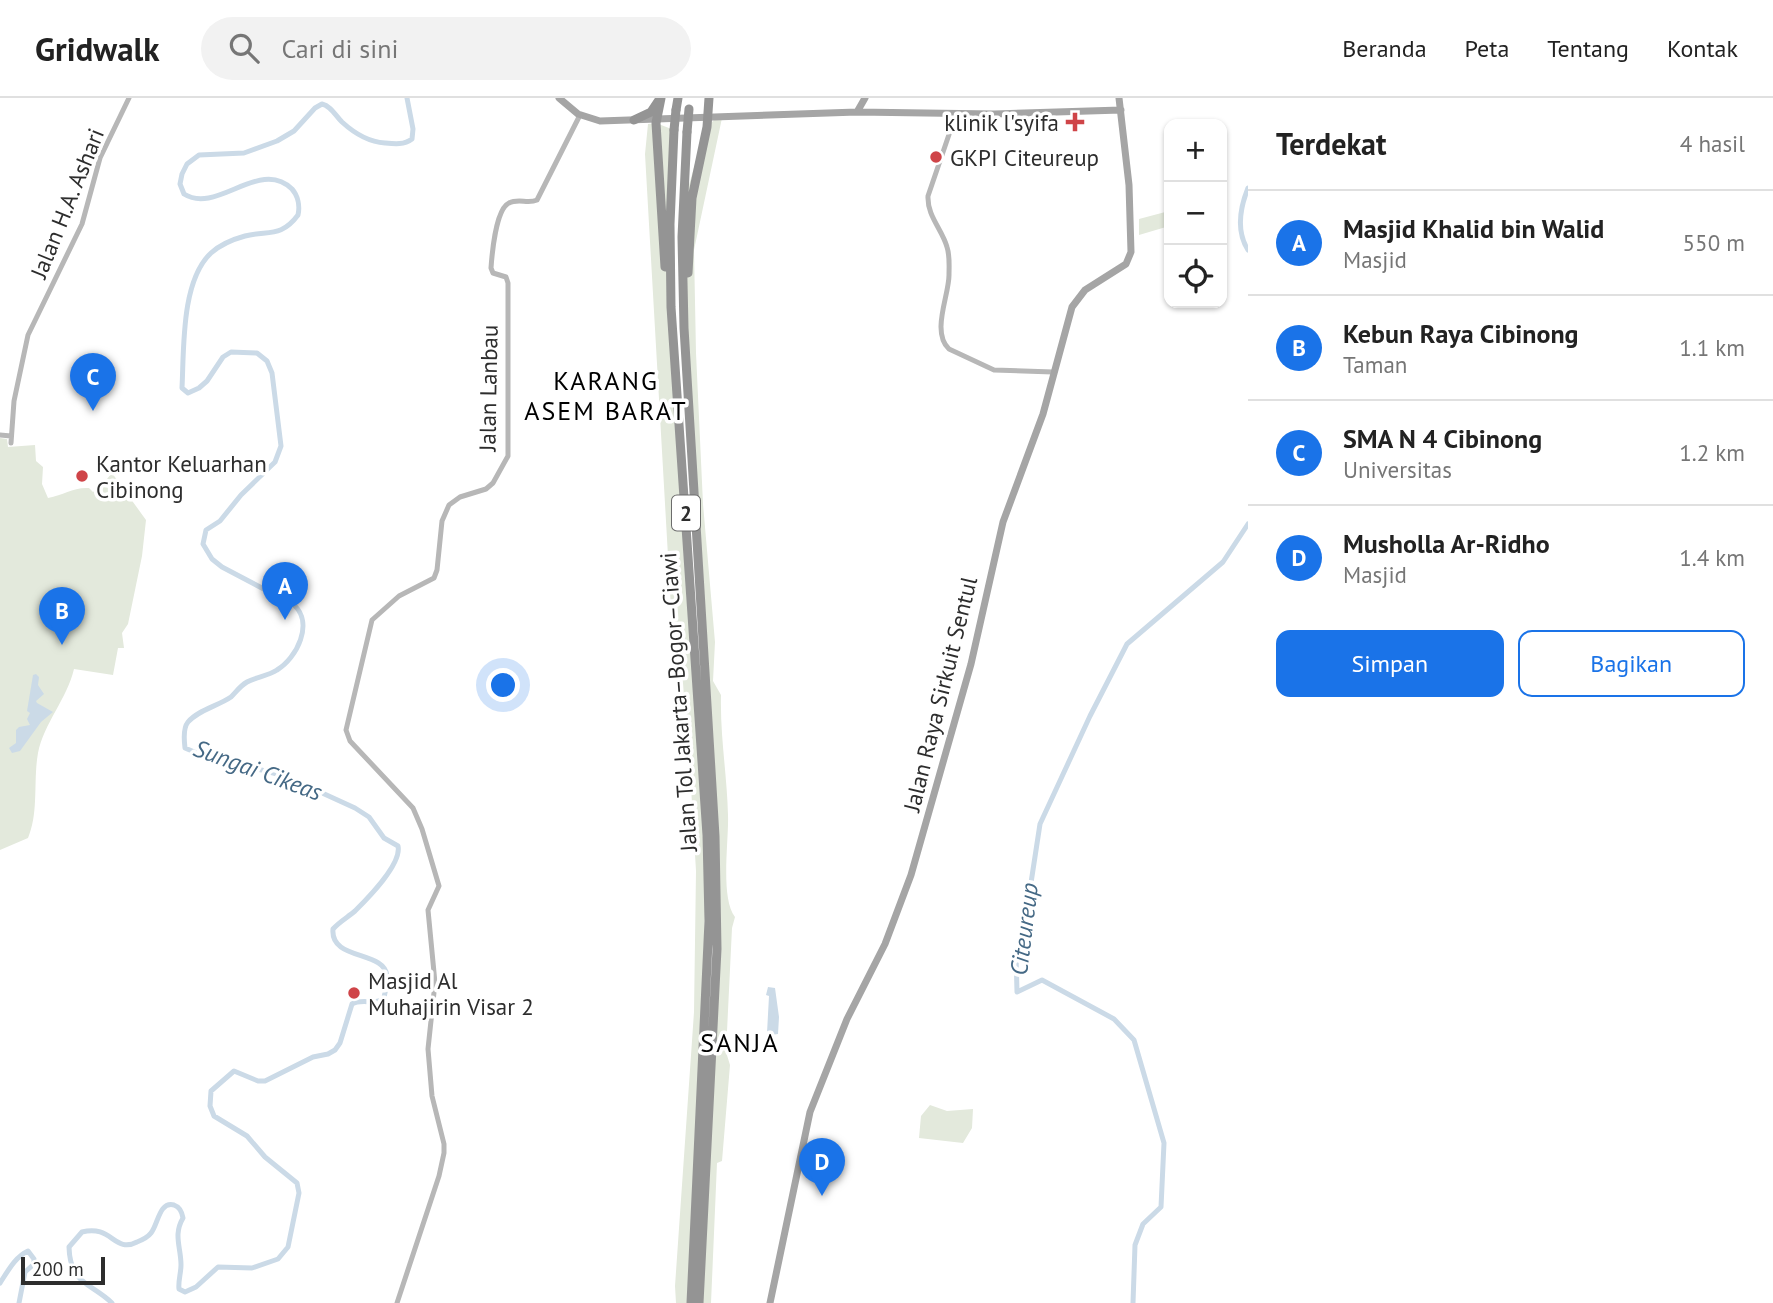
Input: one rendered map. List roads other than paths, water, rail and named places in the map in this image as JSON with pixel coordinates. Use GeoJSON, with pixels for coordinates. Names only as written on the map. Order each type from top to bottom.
{"type":"FeatureCollection","features":[{"type":"Feature","properties":{"kind":"highway"},"geometry":{"type":"LineString","coordinates":[[634,120],[651,112],[660,98]]}},
{"type":"Feature","properties":{"kind":"highway"},"geometry":{"type":"LineString","coordinates":[[660,98],[657,121],[662,226],[671,307]]}},
{"type":"Feature","properties":{"kind":"highway","name":"Jalan Tol Jakarta–Bogor–Ciawi"},"geometry":{"type":"LineString","coordinates":[[678,98],[670,224],[671,307],[701,691]]}},
{"type":"Feature","properties":{"kind":"highway","name":"Jalan Tol Jakarta–Bogor–Ciawi"},"geometry":{"type":"LineString","coordinates":[[690,98],[682,210],[683,306],[703,724],[709,921],[691,1303]]}},
{"type":"Feature","properties":{"kind":"highway"},"geometry":{"type":"LineString","coordinates":[[683,306],[687,289],[692,198],[710,120],[709,101]]}},
{"type":"Feature","properties":{"kind":"highway","name":"Jalan Tol Jakarta–Bogor–Ciawi"},"geometry":{"type":"LineString","coordinates":[[699,1303],[718,920],[715,836],[703,724]]}},
{"type":"Feature","properties":{"kind":"main road"},"geometry":{"type":"LineString","coordinates":[[554,98],[565,110],[600,125],[857,112],[956,114],[1111,108],[1121,110]]}},
{"type":"Feature","properties":{"kind":"main road"},"geometry":{"type":"LineString","coordinates":[[559,98],[579,117],[600,121],[657,121]]}},
{"type":"Feature","properties":{"kind":"main road"},"geometry":{"type":"LineString","coordinates":[[857,112],[865,98]]}},
{"type":"Feature","properties":{"kind":"main road"},"geometry":{"type":"LineString","coordinates":[[1111,108],[1119,99]]}},
{"type":"Feature","properties":{"kind":"main road","name":"Jalan Raya Sirkuit Sentul"},"geometry":{"type":"LineString","coordinates":[[769,1303],[810,1112],[847,1019],[885,944],[911,875],[971,664],[1001,529],[1039,426],[1070,312],[1084,290],[1122,267],[1131,252],[1129,186],[1119,99]]}},
{"type":"Feature","properties":{"kind":"street","name":"Jalan H.A. Ashari"},"geometry":{"type":"LineString","coordinates":[[0,435],[11,440],[16,393],[28,335],[82,224],[100,158],[129,98]]}},
{"type":"Feature","properties":{"kind":"street"},"geometry":{"type":"LineString","coordinates":[[956,114],[927,201],[948,252],[949,289],[942,323],[944,344],[949,349],[994,370],[1053,372]]}},
{"type":"Feature","properties":{"kind":"street","name":"Jalan Lanbau"},"geometry":{"type":"LineString","coordinates":[[397,1303],[439,1176],[444,1153],[444,1141],[433,1103],[428,1045],[435,979],[428,909],[438,890],[438,883],[422,828],[413,808],[350,741],[346,730],[372,620],[399,596],[434,578],[438,570],[442,521],[449,505],[460,497],[486,489],[508,456],[508,283],[506,277],[493,273],[491,268],[497,224],[507,203],[537,200],[579,117]]}},
{"type":"Feature","properties":{"kind":"water"},"geometry":{"type":"Polygon","coordinates":[[[33,675],[39,677],[38,685],[44,694],[36,701],[53,712],[41,722],[20,751],[12,753],[9,748],[16,743],[16,730],[30,725],[27,719],[30,713],[27,711],[33,675]]]}},
{"type":"Feature","properties":{"kind":"water"},"geometry":{"type":"Polygon","coordinates":[[[768,987],[775,988],[779,1017],[778,1034],[771,1035],[767,1033],[768,987]]]}},
{"type":"Feature","properties":{"kind":"waterway","name":"Sungai Cikeas"},"geometry":{"type":"LineString","coordinates":[[112,1303],[83,1281],[73,1269],[69,1247],[82,1232],[100,1232],[117,1242],[129,1245],[150,1234],[165,1207],[176,1206],[183,1218],[178,1236],[181,1265],[179,1289],[185,1292],[196,1287],[218,1267],[252,1268],[278,1259],[288,1247],[299,1193],[297,1183],[265,1157],[247,1136],[214,1116],[210,1106],[211,1091],[234,1071],[258,1081],[265,1081],[313,1057],[328,1054],[340,1043],[352,1004],[384,998],[387,979],[384,968],[377,962],[340,946],[334,939],[333,929],[355,911],[375,889],[390,871],[398,853],[398,846],[384,838],[369,817],[355,808],[285,776],[185,748],[186,725],[197,714],[231,697],[247,682],[273,672],[291,657],[300,640],[303,621],[294,605],[222,567],[212,559],[203,544],[206,530],[220,521],[241,495],[275,462],[281,446],[272,373],[267,361],[257,353],[231,352],[223,357],[199,388],[188,393],[182,388],[186,316],[194,280],[201,265],[211,253],[228,242],[286,227],[298,215],[298,201],[292,189],[280,181],[266,179],[210,198],[197,199],[184,194],[180,184],[182,174],[187,164],[199,155],[244,153],[277,141],[294,131],[322,104],[352,130],[368,139],[399,144],[406,142],[412,139],[413,129],[407,98]]}},
{"type":"Feature","properties":{"kind":"waterway","name":"Citeureup"},"geometry":{"type":"LineString","coordinates":[[1248,188],[1240,219],[1244,243],[1248,250]]}},
{"type":"Feature","properties":{"kind":"waterway","name":"Citeureup"},"geometry":{"type":"LineString","coordinates":[[1133,1303],[1135,1245],[1143,1224],[1161,1207],[1164,1143],[1134,1040],[1114,1019],[1042,980],[1017,992],[1016,955],[1025,922],[1040,824],[1127,644],[1223,562],[1248,524]]}},
{"type":"Feature","properties":{"kind":"waterway","name":"Sungai Cikeas"},"geometry":{"type":"LineString","coordinates":[[0,1283],[16,1261],[28,1251],[34,1264],[25,1272],[19,1303]]}},
{"type":"Feature","properties":{"kind":"place","name":"klinik l'syifa"},"geometry":{"type":"Point","coordinates":[1075,122]}},
{"type":"Feature","properties":{"kind":"place","name":"GKPI Citeureup"},"geometry":{"type":"Point","coordinates":[936,157]}},
{"type":"Feature","properties":{"kind":"place","name":"SMA N 4 Cibinong"},"geometry":{"type":"Point","coordinates":[93,411]}},
{"type":"Feature","properties":{"kind":"place","name":"Kantor Keluarhan Cibinong"},"geometry":{"type":"Point","coordinates":[82,476]}},
{"type":"Feature","properties":{"kind":"place","name":"Masjid Khalid bin Walid"},"geometry":{"type":"Point","coordinates":[285,620]}},
{"type":"Feature","properties":{"kind":"place","name":"Kebun Raya Cibinong"},"geometry":{"type":"Point","coordinates":[62,645]}},
{"type":"Feature","properties":{"kind":"place","name":"Masjid Al Muhajirin Visar 2"},"geometry":{"type":"Point","coordinates":[354,993]}},
{"type":"Feature","properties":{"kind":"place","name":"Musholla Ar-Ridho"},"geometry":{"type":"Point","coordinates":[822,1196]}},
{"type":"Feature","properties":{"kind":"district","name":"KARANG ASEM BARAT"},"geometry":{"type":"Point","coordinates":[606,395]}},
{"type":"Feature","properties":{"kind":"district","name":"SANJA"},"geometry":{"type":"Point","coordinates":[740,1042]}}]}
